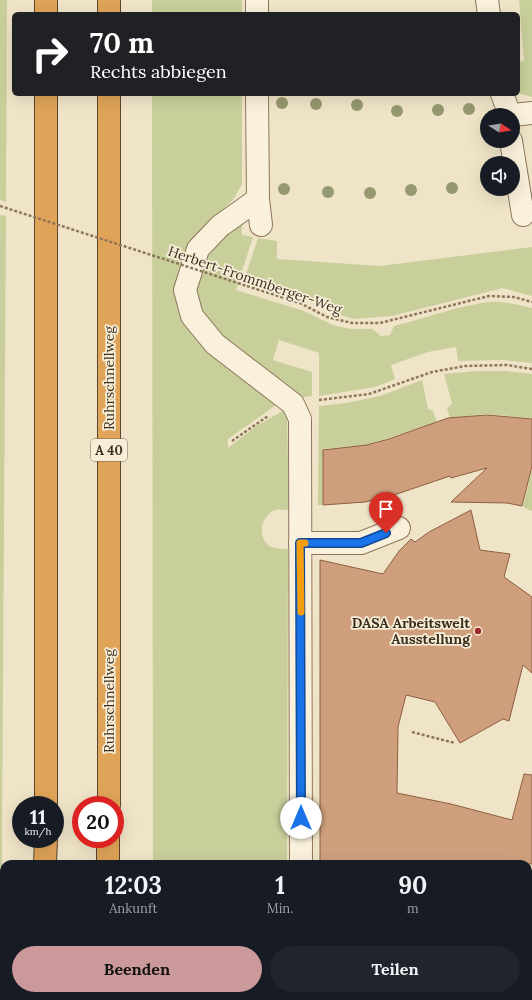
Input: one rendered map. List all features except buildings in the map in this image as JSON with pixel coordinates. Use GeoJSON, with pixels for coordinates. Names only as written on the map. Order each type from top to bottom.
{"type":"FeatureCollection","features":[{"type":"Feature","properties":{"kind":"highway"},"geometry":{"type":"LineString","coordinates":[[46,0],[46,12]]}},
{"type":"Feature","properties":{"kind":"highway"},"geometry":{"type":"LineString","coordinates":[[109,0],[109,12]]}},
{"type":"Feature","properties":{"kind":"highway"},"geometry":{"type":"LineString","coordinates":[[46,96],[46,796]]}},
{"type":"Feature","properties":{"kind":"highway","name":"Ruhrschnellweg"},"geometry":{"type":"LineString","coordinates":[[108,796],[109,96]]}},
{"type":"Feature","properties":{"kind":"highway"},"geometry":{"type":"LineString","coordinates":[[45,860],[46,848]]}},
{"type":"Feature","properties":{"kind":"highway"},"geometry":{"type":"LineString","coordinates":[[108,848],[108,860]]}},
{"type":"Feature","properties":{"kind":"lane"},"geometry":{"type":"LineString","coordinates":[[257,0],[257,12]]}},
{"type":"Feature","properties":{"kind":"lane"},"geometry":{"type":"LineString","coordinates":[[488,0],[489,12]]}},
{"type":"Feature","properties":{"kind":"lane"},"geometry":{"type":"LineString","coordinates":[[257,96],[258,199],[261,225]]}},
{"type":"Feature","properties":{"kind":"lane"},"geometry":{"type":"LineString","coordinates":[[503,96],[509,108]]}},
{"type":"Feature","properties":{"kind":"lane"},"geometry":{"type":"LineString","coordinates":[[520,114],[532,113]]}},
{"type":"Feature","properties":{"kind":"lane"},"geometry":{"type":"LineString","coordinates":[[511,148],[523,215]]}},
{"type":"Feature","properties":{"kind":"lane"},"geometry":{"type":"LineString","coordinates":[[258,199],[220,226],[198,249],[184,290],[192,316],[216,344],[293,404],[300,419],[301,860]]}},
{"type":"Feature","properties":{"kind":"lane"},"geometry":{"type":"LineString","coordinates":[[300,543],[361,543],[399,528]]}},
{"type":"Feature","properties":{"kind":"path","name":"Herbert-Frommberger-Weg"},"geometry":{"type":"LineString","coordinates":[[0,206],[300,303],[327,317],[352,323],[380,322],[489,296],[514,297],[532,302]]}},
{"type":"Feature","properties":{"kind":"path"},"geometry":{"type":"LineString","coordinates":[[323,400],[369,394],[432,372],[465,366],[507,365],[532,369]]}},
{"type":"Feature","properties":{"kind":"path"},"geometry":{"type":"LineString","coordinates":[[412,732],[455,743]]}},
{"type":"Feature","properties":{"kind":"green space"},"geometry":{"type":"Polygon","coordinates":[[[0,0],[7,0],[6,202],[0,200],[0,0]]]}},
{"type":"Feature","properties":{"kind":"green space"},"geometry":{"type":"Polygon","coordinates":[[[152,0],[242,0],[242,12],[152,12],[152,0]]]}},
{"type":"Feature","properties":{"kind":"green space"},"geometry":{"type":"Polygon","coordinates":[[[519,0],[532,0],[532,97],[520,94],[520,62],[524,61],[519,0]]]}},
{"type":"Feature","properties":{"kind":"green space"},"geometry":{"type":"Polygon","coordinates":[[[152,96],[242,96],[242,184],[233,200],[193,237],[175,287],[279,403],[228,439],[228,448],[255,427],[284,410],[287,414],[289,510],[278,510],[271,512],[264,520],[262,525],[262,535],[269,546],[288,549],[287,860],[153,860],[152,96]]]}},
{"type":"Feature","properties":{"kind":"green space"},"geometry":{"type":"Polygon","coordinates":[[[0,215],[6,216],[2,860],[0,860],[0,215]]]}},
{"type":"Feature","properties":{"kind":"green space"},"geometry":{"type":"Polygon","coordinates":[[[242,221],[242,235],[253,237],[236,290],[304,311],[333,325],[350,329],[372,329],[381,336],[390,335],[394,326],[479,304],[500,302],[532,308],[532,363],[504,360],[458,361],[456,347],[428,352],[391,365],[395,379],[375,387],[319,396],[319,353],[279,340],[273,360],[312,372],[312,396],[298,398],[217,336],[196,304],[197,277],[211,245],[242,221]]]}},
{"type":"Feature","properties":{"kind":"green space"},"geometry":{"type":"Polygon","coordinates":[[[258,238],[277,241],[277,259],[380,266],[532,247],[532,296],[503,288],[392,316],[354,319],[340,315],[286,291],[245,277],[258,238]]]}},
{"type":"Feature","properties":{"kind":"green space"},"geometry":{"type":"Polygon","coordinates":[[[475,371],[506,371],[532,374],[532,418],[486,414],[450,418],[447,408],[452,404],[444,374],[475,371]]]}},
{"type":"Feature","properties":{"kind":"green space"},"geometry":{"type":"Polygon","coordinates":[[[422,380],[428,409],[433,411],[437,422],[367,445],[323,449],[323,505],[318,505],[319,406],[346,403],[380,396],[422,380]]]}},
{"type":"Feature","properties":{"kind":"green space"},"geometry":{"type":"Polygon","coordinates":[[[532,469],[532,511],[523,507],[532,469]]]}},
{"type":"Feature","properties":{"kind":"slow traffic"},"geometry":{"type":"LineString","coordinates":[[301,612],[300,543],[305,543]]}},
{"type":"Feature","properties":{"kind":"place","name":"DASA Arbeitswelt Ausstellung"},"geometry":{"type":"Point","coordinates":[478,631]}},
{"type":"Feature","properties":{"kind":"route"},"geometry":{"type":"LineString","coordinates":[[301,818],[300,543],[361,543],[386,533]]}}]}
